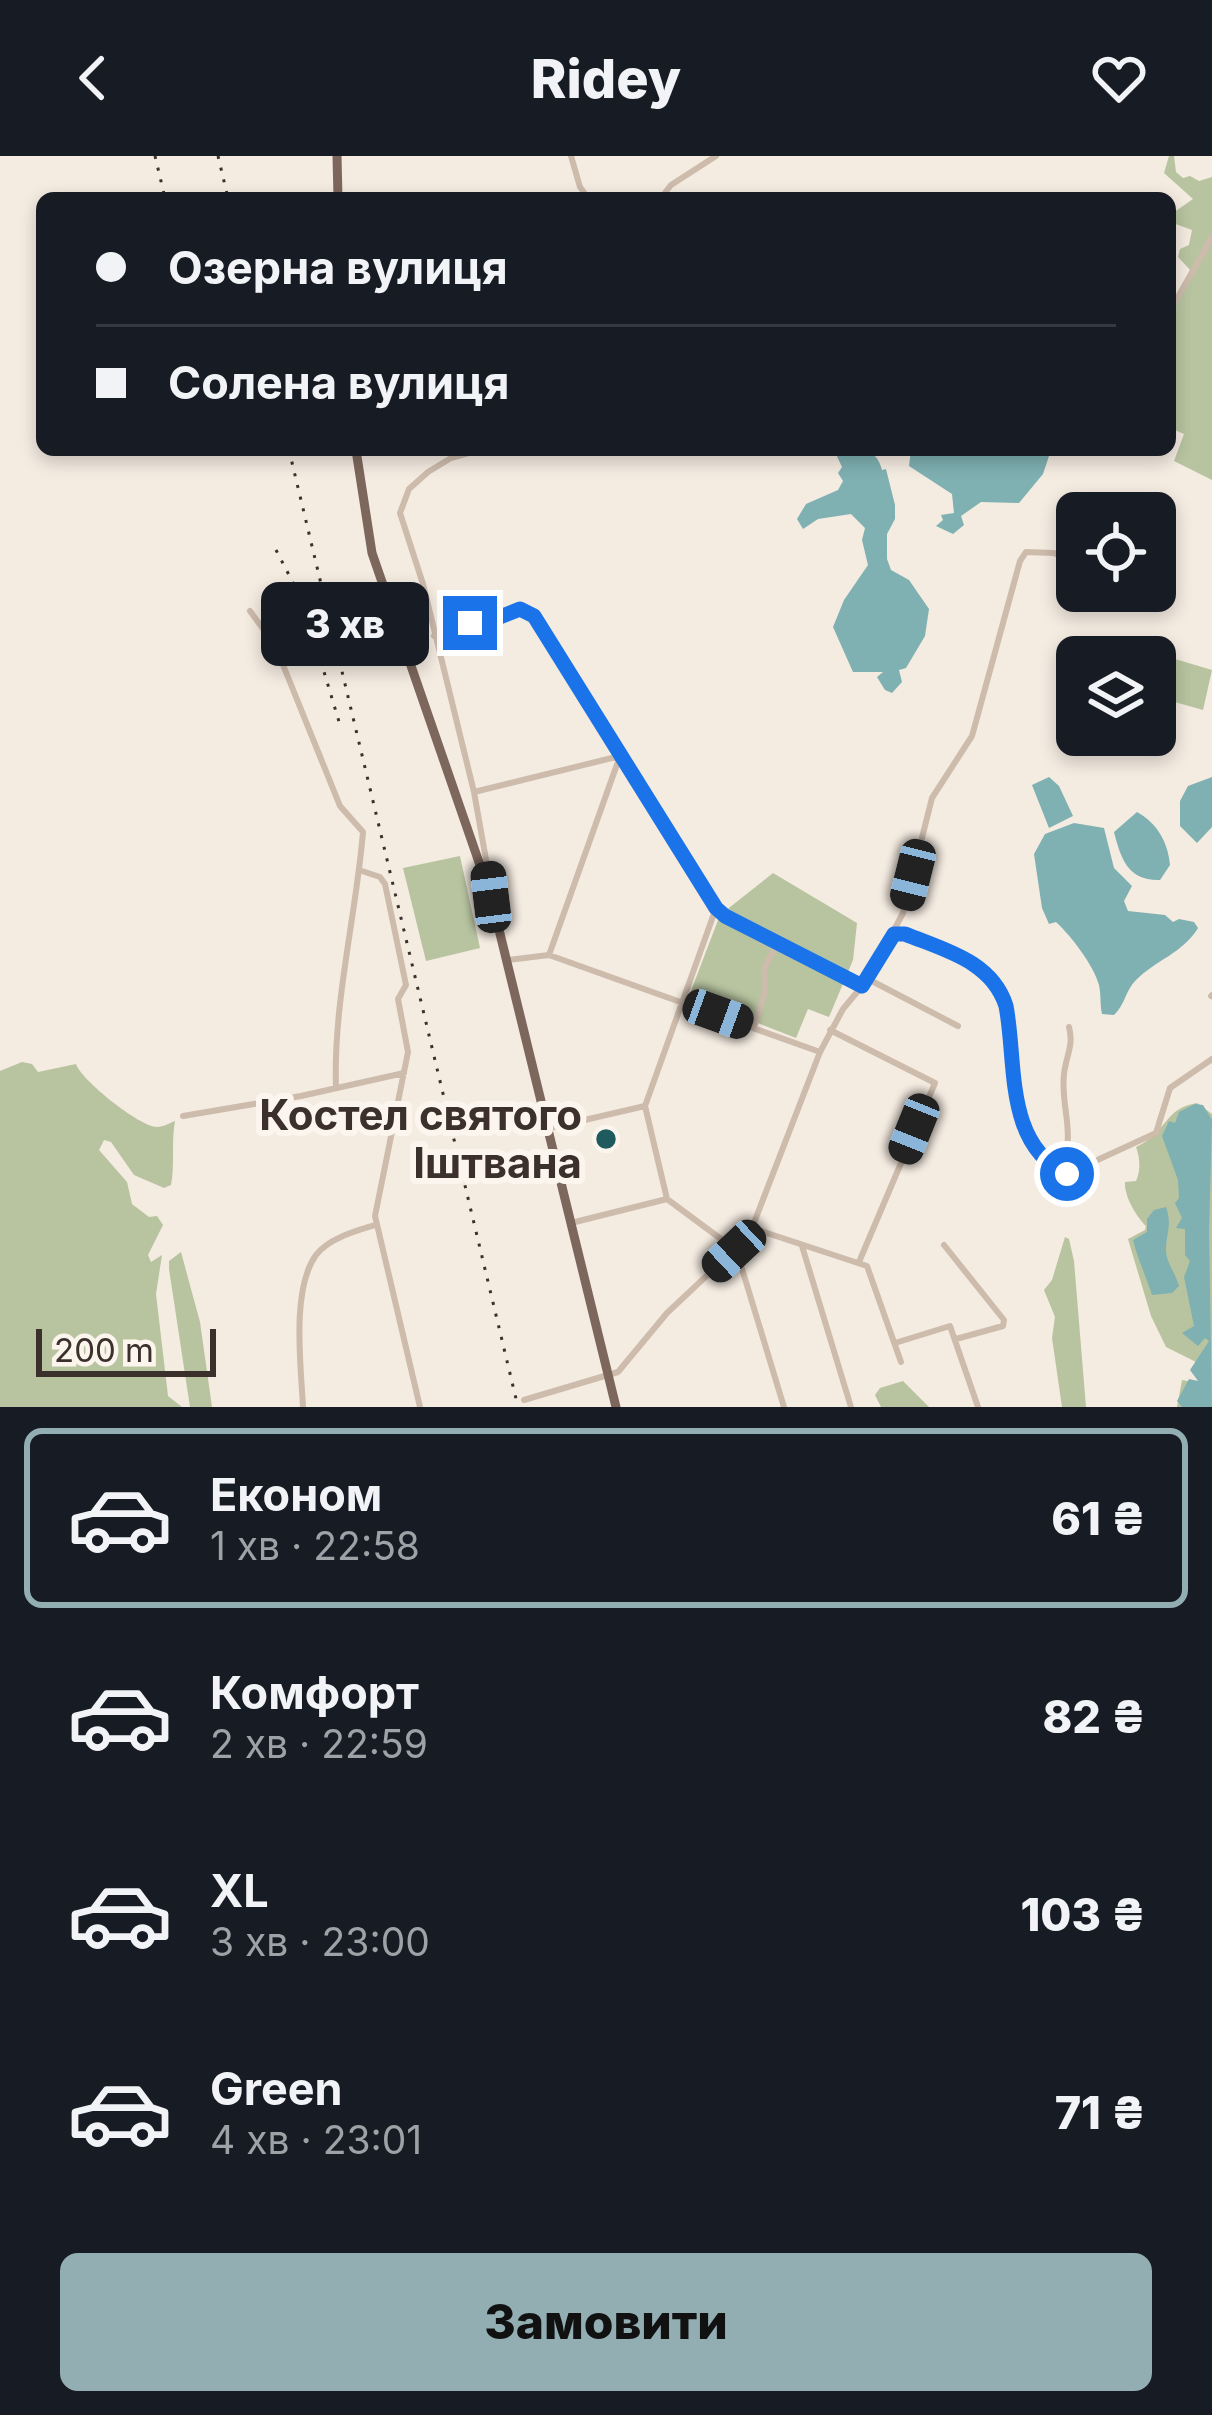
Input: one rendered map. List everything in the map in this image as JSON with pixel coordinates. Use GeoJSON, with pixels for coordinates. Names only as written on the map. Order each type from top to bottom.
{"type":"FeatureCollection","features":[{"type":"Feature","properties":{"kind":"main road"},"geometry":{"type":"LineString","coordinates":[[337,156],[338,192]]}},
{"type":"Feature","properties":{"kind":"main road"},"geometry":{"type":"LineString","coordinates":[[357,456],[372,553],[491,897],[616,1407]]}},
{"type":"Feature","properties":{"kind":"street"},"geometry":{"type":"LineString","coordinates":[[571,156],[586,192]]}},
{"type":"Feature","properties":{"kind":"street"},"geometry":{"type":"LineString","coordinates":[[666,192],[716,156]]}},
{"type":"Feature","properties":{"kind":"street"},"geometry":{"type":"LineString","coordinates":[[1176,300],[1212,237]]}},
{"type":"Feature","properties":{"kind":"street"},"geometry":{"type":"LineString","coordinates":[[458,456],[409,489],[400,513],[474,792],[491,897]]}},
{"type":"Feature","properties":{"kind":"street"},"geometry":{"type":"LineString","coordinates":[[524,1400],[618,1372],[667,1313],[752,1228],[830,1030],[894,934],[932,798],[971,736],[1020,561],[1026,552],[1056,554]]}},
{"type":"Feature","properties":{"kind":"street"},"geometry":{"type":"LineString","coordinates":[[434,636],[460,623],[487,622],[528,610],[716,908],[958,1026]]}},
{"type":"Feature","properties":{"kind":"street"},"geometry":{"type":"LineString","coordinates":[[250,611],[275,645],[340,806],[361,825],[362,871],[340,1018],[336,1088]]}},
{"type":"Feature","properties":{"kind":"street"},"geometry":{"type":"LineString","coordinates":[[474,792],[620,756]]}},
{"type":"Feature","properties":{"kind":"street"},"geometry":{"type":"LineString","coordinates":[[549,955],[620,756]]}},
{"type":"Feature","properties":{"kind":"street"},"geometry":{"type":"LineString","coordinates":[[362,871],[380,877],[385,884],[406,985],[398,999],[408,1052],[375,1225],[420,1407]]}},
{"type":"Feature","properties":{"kind":"street"},"geometry":{"type":"LineString","coordinates":[[716,908],[645,1106],[667,1199],[734,1251],[784,1407]]}},
{"type":"Feature","properties":{"kind":"street"},"geometry":{"type":"LineString","coordinates":[[894,934],[905,934],[966,959],[994,982],[1010,1031],[1018,1112],[1034,1142],[1059,1171],[1077,1173],[1156,1133],[1170,1088],[1212,1060]]}},
{"type":"Feature","properties":{"kind":"street"},"geometry":{"type":"LineString","coordinates":[[754,1028],[765,992],[764,969],[778,942]]}},
{"type":"Feature","properties":{"kind":"street"},"geometry":{"type":"LineString","coordinates":[[508,960],[549,955],[820,1052]]}},
{"type":"Feature","properties":{"kind":"street"},"geometry":{"type":"LineString","coordinates":[[1059,1171],[1068,1149],[1064,1075],[1073,1040],[1069,1027]]}},
{"type":"Feature","properties":{"kind":"street"},"geometry":{"type":"LineString","coordinates":[[830,1030],[935,1083],[859,1262]]}},
{"type":"Feature","properties":{"kind":"street"},"geometry":{"type":"LineString","coordinates":[[183,1116],[404,1072]]}},
{"type":"Feature","properties":{"kind":"street"},"geometry":{"type":"LineString","coordinates":[[548,1129],[645,1106]]}},
{"type":"Feature","properties":{"kind":"street"},"geometry":{"type":"LineString","coordinates":[[572,1223],[667,1199]]}},
{"type":"Feature","properties":{"kind":"street"},"geometry":{"type":"LineString","coordinates":[[303,1407],[301,1311],[306,1278],[316,1254],[335,1240],[375,1225]]}},
{"type":"Feature","properties":{"kind":"street"},"geometry":{"type":"LineString","coordinates":[[752,1228],[859,1262],[872,1272],[901,1362]]}},
{"type":"Feature","properties":{"kind":"street"},"geometry":{"type":"LineString","coordinates":[[944,1245],[1004,1319],[1003,1327],[956,1339]]}},
{"type":"Feature","properties":{"kind":"street"},"geometry":{"type":"LineString","coordinates":[[802,1246],[851,1407]]}},
{"type":"Feature","properties":{"kind":"street"},"geometry":{"type":"LineString","coordinates":[[895,1343],[944,1325],[954,1330],[978,1407]]}},
{"type":"Feature","properties":{"kind":"green space"},"geometry":{"type":"Polygon","coordinates":[[[1169,156],[1174,156],[1176,172],[1183,178],[1212,177],[1212,480],[1174,461],[1184,434],[1176,431],[1176,306],[1193,273],[1178,257],[1180,249],[1189,245],[1192,230],[1176,224],[1176,211],[1193,199],[1164,173],[1169,156]]]}},
{"type":"Feature","properties":{"kind":"green space"},"geometry":{"type":"Polygon","coordinates":[[[1176,659],[1212,670],[1203,710],[1176,702],[1176,659]]]}},
{"type":"Feature","properties":{"kind":"green space"},"geometry":{"type":"Polygon","coordinates":[[[460,856],[480,948],[426,961],[403,868],[460,856]]]}},
{"type":"Feature","properties":{"kind":"green space"},"geometry":{"type":"Polygon","coordinates":[[[773,873],[857,923],[853,960],[829,1017],[808,1009],[796,1038],[689,996],[720,915],[773,873]]]}},
{"type":"Feature","properties":{"kind":"green space"},"geometry":{"type":"Polygon","coordinates":[[[22,1062],[32,1064],[38,1072],[76,1064],[99,1091],[138,1119],[157,1127],[175,1121],[171,1185],[164,1188],[134,1175],[111,1142],[104,1140],[99,1150],[127,1182],[132,1204],[149,1217],[157,1216],[163,1225],[148,1255],[151,1262],[162,1255],[156,1294],[168,1396],[182,1407],[0,1407],[0,1071],[22,1062]]]}},
{"type":"Feature","properties":{"kind":"green space"},"geometry":{"type":"Polygon","coordinates":[[[1197,1103],[1212,1114],[1212,1407],[1177,1407],[1182,1380],[1199,1383],[1200,1364],[1166,1347],[1151,1316],[1128,1239],[1146,1226],[1131,1206],[1125,1182],[1138,1177],[1136,1147],[1171,1115],[1197,1103]]]}},
{"type":"Feature","properties":{"kind":"green space"},"geometry":{"type":"Polygon","coordinates":[[[1065,1237],[1074,1261],[1086,1407],[1062,1407],[1052,1338],[1055,1317],[1044,1290],[1052,1280],[1065,1237]]]}},
{"type":"Feature","properties":{"kind":"green space"},"geometry":{"type":"Polygon","coordinates":[[[181,1252],[200,1322],[212,1407],[190,1407],[169,1269],[169,1261],[181,1252]]]}},
{"type":"Feature","properties":{"kind":"green space"},"geometry":{"type":"Polygon","coordinates":[[[903,1381],[929,1407],[881,1407],[875,1395],[880,1388],[903,1381]]]}},
{"type":"Feature","properties":{"kind":"water"},"geometry":{"type":"Polygon","coordinates":[[[837,456],[875,456],[882,470],[886,469],[895,505],[895,519],[887,534],[887,559],[891,570],[909,580],[929,609],[925,636],[906,668],[899,670],[902,682],[892,693],[877,677],[883,672],[853,672],[833,627],[844,600],[868,565],[862,540],[865,528],[851,514],[818,519],[803,529],[797,519],[806,504],[838,490],[842,467],[837,456]]]}},
{"type":"Feature","properties":{"kind":"water"},"geometry":{"type":"Polygon","coordinates":[[[910,456],[1049,456],[1043,474],[1019,503],[981,502],[961,516],[964,525],[953,534],[936,526],[943,520],[941,515],[954,513],[952,494],[909,466],[910,456]]]}},
{"type":"Feature","properties":{"kind":"water"},"geometry":{"type":"Polygon","coordinates":[[[1049,777],[1059,786],[1073,816],[1049,828],[1032,785],[1049,777]]]}},
{"type":"Feature","properties":{"kind":"water"},"geometry":{"type":"Polygon","coordinates":[[[1212,777],[1212,827],[1197,843],[1180,826],[1180,801],[1188,786],[1212,777]]]}},
{"type":"Feature","properties":{"kind":"water"},"geometry":{"type":"Polygon","coordinates":[[[1137,812],[1156,828],[1167,849],[1170,865],[1160,880],[1133,872],[1120,851],[1114,832],[1137,812]]]}},
{"type":"Feature","properties":{"kind":"water"},"geometry":{"type":"Polygon","coordinates":[[[1074,823],[1104,828],[1114,868],[1132,886],[1124,901],[1128,911],[1194,922],[1198,928],[1185,944],[1136,980],[1114,1015],[1102,1014],[1092,968],[1062,928],[1056,922],[1049,924],[1042,908],[1034,854],[1045,834],[1074,823]]]}},
{"type":"Feature","properties":{"kind":"water"},"geometry":{"type":"Polygon","coordinates":[[[1203,1105],[1212,1120],[1212,1407],[1182,1407],[1177,1401],[1189,1379],[1198,1381],[1190,1370],[1209,1341],[1205,1338],[1198,1346],[1182,1333],[1194,1326],[1184,1277],[1190,1261],[1185,1255],[1185,1229],[1176,1228],[1182,1218],[1175,1203],[1178,1180],[1162,1136],[1169,1121],[1175,1123],[1179,1112],[1203,1105]]]}},
{"type":"Feature","properties":{"kind":"water"},"geometry":{"type":"Polygon","coordinates":[[[1166,1207],[1166,1252],[1179,1286],[1172,1293],[1152,1295],[1133,1240],[1147,1232],[1147,1219],[1154,1210],[1166,1207]]]}},
{"type":"Feature","properties":{"kind":"railway"},"geometry":{"type":"LineString","coordinates":[[155,156],[164,192]]}},
{"type":"Feature","properties":{"kind":"railway"},"geometry":{"type":"LineString","coordinates":[[218,156],[227,192]]}},
{"type":"Feature","properties":{"kind":"railway"},"geometry":{"type":"LineString","coordinates":[[290,456],[518,1407]]}},
{"type":"Feature","properties":{"kind":"railway"},"geometry":{"type":"LineString","coordinates":[[276,550],[303,602],[340,725]]}},
{"type":"Feature","properties":{"kind":"place","name":"Костел святого Іштвана"},"geometry":{"type":"Point","coordinates":[606,1139]}},
{"type":"Feature","properties":{"kind":"route"},"geometry":{"type":"LineString","coordinates":[[470,623],[487,622],[520,609],[534,616],[725,916],[862,986],[894,934],[905,934],[982,969],[1006,1006],[1015,1101],[1024,1128],[1049,1161],[1067,1174]]}}]}
